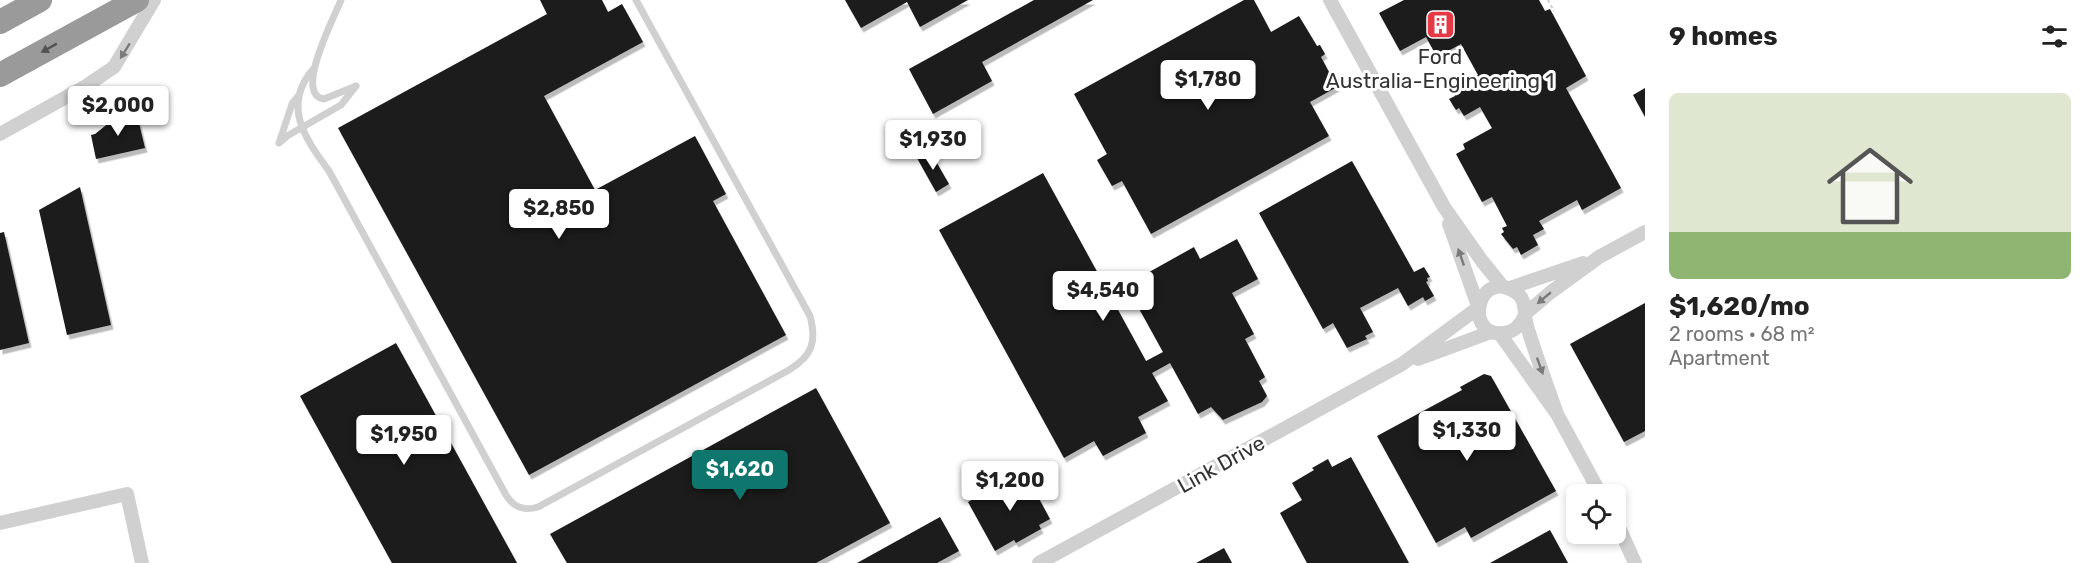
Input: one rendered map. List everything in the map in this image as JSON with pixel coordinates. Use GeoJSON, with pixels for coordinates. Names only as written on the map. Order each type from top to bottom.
{"type":"FeatureCollection","features":[{"type":"Feature","properties":{"kind":"highway"},"geometry":{"type":"LineString","coordinates":[[0,22],[40,0]]}},
{"type":"Feature","properties":{"kind":"highway"},"geometry":{"type":"LineString","coordinates":[[0,75],[137,0]]}},
{"type":"Feature","properties":{"kind":"street"},"geometry":{"type":"LineString","coordinates":[[0,134],[86,86],[114,67],[154,0]]}},
{"type":"Feature","properties":{"kind":"street"},"geometry":{"type":"LineString","coordinates":[[1330,0],[1444,207],[1482,261],[1506,288],[1522,299],[1524,316],[1557,414]]}},
{"type":"Feature","properties":{"kind":"street"},"geometry":{"type":"LineString","coordinates":[[1444,207],[1481,322],[1496,333],[1557,414],[1595,484]]}},
{"type":"Feature","properties":{"kind":"street"},"geometry":{"type":"LineString","coordinates":[[1496,333],[1515,330],[1524,316],[1551,292],[1599,257],[1645,232]]}},
{"type":"Feature","properties":{"kind":"street"},"geometry":{"type":"LineString","coordinates":[[1478,307],[1480,300],[1490,290],[1506,288],[1599,257]]}},
{"type":"Feature","properties":{"kind":"street","name":"Link Drive"},"geometry":{"type":"LineString","coordinates":[[1039,563],[1402,364],[1478,307]]}},
{"type":"Feature","properties":{"kind":"street","name":"Link Drive"},"geometry":{"type":"LineString","coordinates":[[1402,364],[1496,333]]}},
{"type":"Feature","properties":{"kind":"street"},"geometry":{"type":"LineString","coordinates":[[0,524],[127,494],[142,563]]}},
{"type":"Feature","properties":{"kind":"street"},"geometry":{"type":"LineString","coordinates":[[1626,543],[1635,563]]}},
{"type":"Feature","properties":{"kind":"lane"},"geometry":{"type":"LineString","coordinates":[[329,112],[324,99],[315,95],[314,68],[341,0]]}},
{"type":"Feature","properties":{"kind":"lane"},"geometry":{"type":"LineString","coordinates":[[300,93],[298,116],[308,143],[329,171],[510,502],[522,509],[538,507],[801,363],[806,358],[813,339],[810,316],[636,0]]}},
{"type":"Feature","properties":{"kind":"lane"},"geometry":{"type":"LineString","coordinates":[[314,68],[292,105],[279,142],[347,99],[356,86],[324,99]]}},
{"type":"Feature","properties":{"kind":"path"},"geometry":{"type":"LineString","coordinates":[[1548,0],[1554,11]]}},
{"type":"Feature","properties":{"kind":"building"},"geometry":{"type":"Polygon","coordinates":[[[540,0],[602,0],[608,12],[622,4],[643,42],[544,96],[595,190],[695,136],[726,194],[713,201],[786,335],[529,475],[338,128],[547,14],[540,0]]]}},
{"type":"Feature","properties":{"kind":"building"},"geometry":{"type":"Polygon","coordinates":[[[845,0],[968,0],[920,27],[907,2],[861,28],[845,0]]]}},
{"type":"Feature","properties":{"kind":"building"},"geometry":{"type":"Polygon","coordinates":[[[1034,0],[1093,0],[982,62],[992,81],[933,114],[909,69],[1034,0]]]}},
{"type":"Feature","properties":{"kind":"building"},"geometry":{"type":"Polygon","coordinates":[[[1244,0],[1254,0],[1271,32],[1299,16],[1317,46],[1320,45],[1325,54],[1321,57],[1337,87],[1310,102],[1329,136],[1151,234],[1122,181],[1112,186],[1097,160],[1107,154],[1074,94],[1244,0]]]}},
{"type":"Feature","properties":{"kind":"building"},"geometry":{"type":"Polygon","coordinates":[[[1404,0],[1539,0],[1545,11],[1550,9],[1586,76],[1566,88],[1621,188],[1582,210],[1577,200],[1539,221],[1544,229],[1533,235],[1538,245],[1521,255],[1517,247],[1513,249],[1501,234],[1504,232],[1502,228],[1507,226],[1492,197],[1482,202],[1456,154],[1465,149],[1463,144],[1492,128],[1480,107],[1464,116],[1459,108],[1456,110],[1449,99],[1455,96],[1453,93],[1458,90],[1456,87],[1478,75],[1461,44],[1437,57],[1426,37],[1400,51],[1379,13],[1404,0]]]}},
{"type":"Feature","properties":{"kind":"building"},"geometry":{"type":"Polygon","coordinates":[[[1645,88],[1645,117],[1633,95],[1645,88]]]}},
{"type":"Feature","properties":{"kind":"building"},"geometry":{"type":"Polygon","coordinates":[[[115,115],[132,120],[138,119],[145,148],[96,159],[91,135],[110,122],[109,116],[115,115]]]}},
{"type":"Feature","properties":{"kind":"building"},"geometry":{"type":"Polygon","coordinates":[[[930,151],[949,184],[936,192],[917,158],[930,151]]]}},
{"type":"Feature","properties":{"kind":"building"},"geometry":{"type":"Polygon","coordinates":[[[1352,161],[1414,272],[1424,267],[1430,277],[1426,282],[1434,296],[1425,301],[1423,297],[1408,306],[1398,288],[1360,308],[1373,332],[1365,336],[1367,339],[1347,348],[1333,323],[1323,329],[1259,213],[1352,161]]]}},
{"type":"Feature","properties":{"kind":"building"},"geometry":{"type":"Polygon","coordinates":[[[1043,173],[1146,361],[1163,352],[1126,285],[1194,247],[1200,259],[1237,239],[1258,279],[1232,293],[1254,334],[1245,339],[1265,377],[1259,381],[1267,396],[1262,402],[1223,420],[1211,407],[1198,414],[1170,363],[1152,373],[1168,401],[1138,417],[1146,433],[1103,456],[1094,441],[1064,458],[939,230],[1043,173]]]}},
{"type":"Feature","properties":{"kind":"building"},"geometry":{"type":"Polygon","coordinates":[[[80,187],[111,325],[67,335],[39,210],[80,187]]]}},
{"type":"Feature","properties":{"kind":"building"},"geometry":{"type":"Polygon","coordinates":[[[4,232],[29,343],[0,350],[0,233],[4,232]]]}},
{"type":"Feature","properties":{"kind":"building"},"geometry":{"type":"Polygon","coordinates":[[[1645,303],[1645,431],[1624,442],[1570,344],[1645,303]]]}},
{"type":"Feature","properties":{"kind":"building"},"geometry":{"type":"Polygon","coordinates":[[[396,343],[517,563],[392,563],[300,396],[396,343]]]}},
{"type":"Feature","properties":{"kind":"building"},"geometry":{"type":"Polygon","coordinates":[[[1484,374],[1491,376],[1556,491],[1471,538],[1465,527],[1436,543],[1377,436],[1462,390],[1460,387],[1484,374]]]}},
{"type":"Feature","properties":{"kind":"building"},"geometry":{"type":"Polygon","coordinates":[[[816,388],[890,523],[816,563],[567,563],[550,534],[816,388]]]}},
{"type":"Feature","properties":{"kind":"building"},"geometry":{"type":"Polygon","coordinates":[[[1351,457],[1409,563],[1307,563],[1280,513],[1302,500],[1292,483],[1328,459],[1332,467],[1351,457]]]}},
{"type":"Feature","properties":{"kind":"building"},"geometry":{"type":"Polygon","coordinates":[[[1024,471],[1050,519],[1039,525],[1041,529],[1016,543],[1014,540],[995,551],[968,502],[1024,471]]]}},
{"type":"Feature","properties":{"kind":"building"},"geometry":{"type":"Polygon","coordinates":[[[940,517],[959,551],[937,563],[857,563],[940,517]]]}},
{"type":"Feature","properties":{"kind":"building"},"geometry":{"type":"Polygon","coordinates":[[[1550,530],[1568,563],[1490,563],[1550,530]]]}},
{"type":"Feature","properties":{"kind":"building"},"geometry":{"type":"Polygon","coordinates":[[[1224,548],[1232,563],[1196,563],[1224,548]]]}},
{"type":"Feature","properties":{"kind":"place","name":"Ford Australia-Engineering 1"},"geometry":{"type":"Point","coordinates":[1440,25]}}]}
